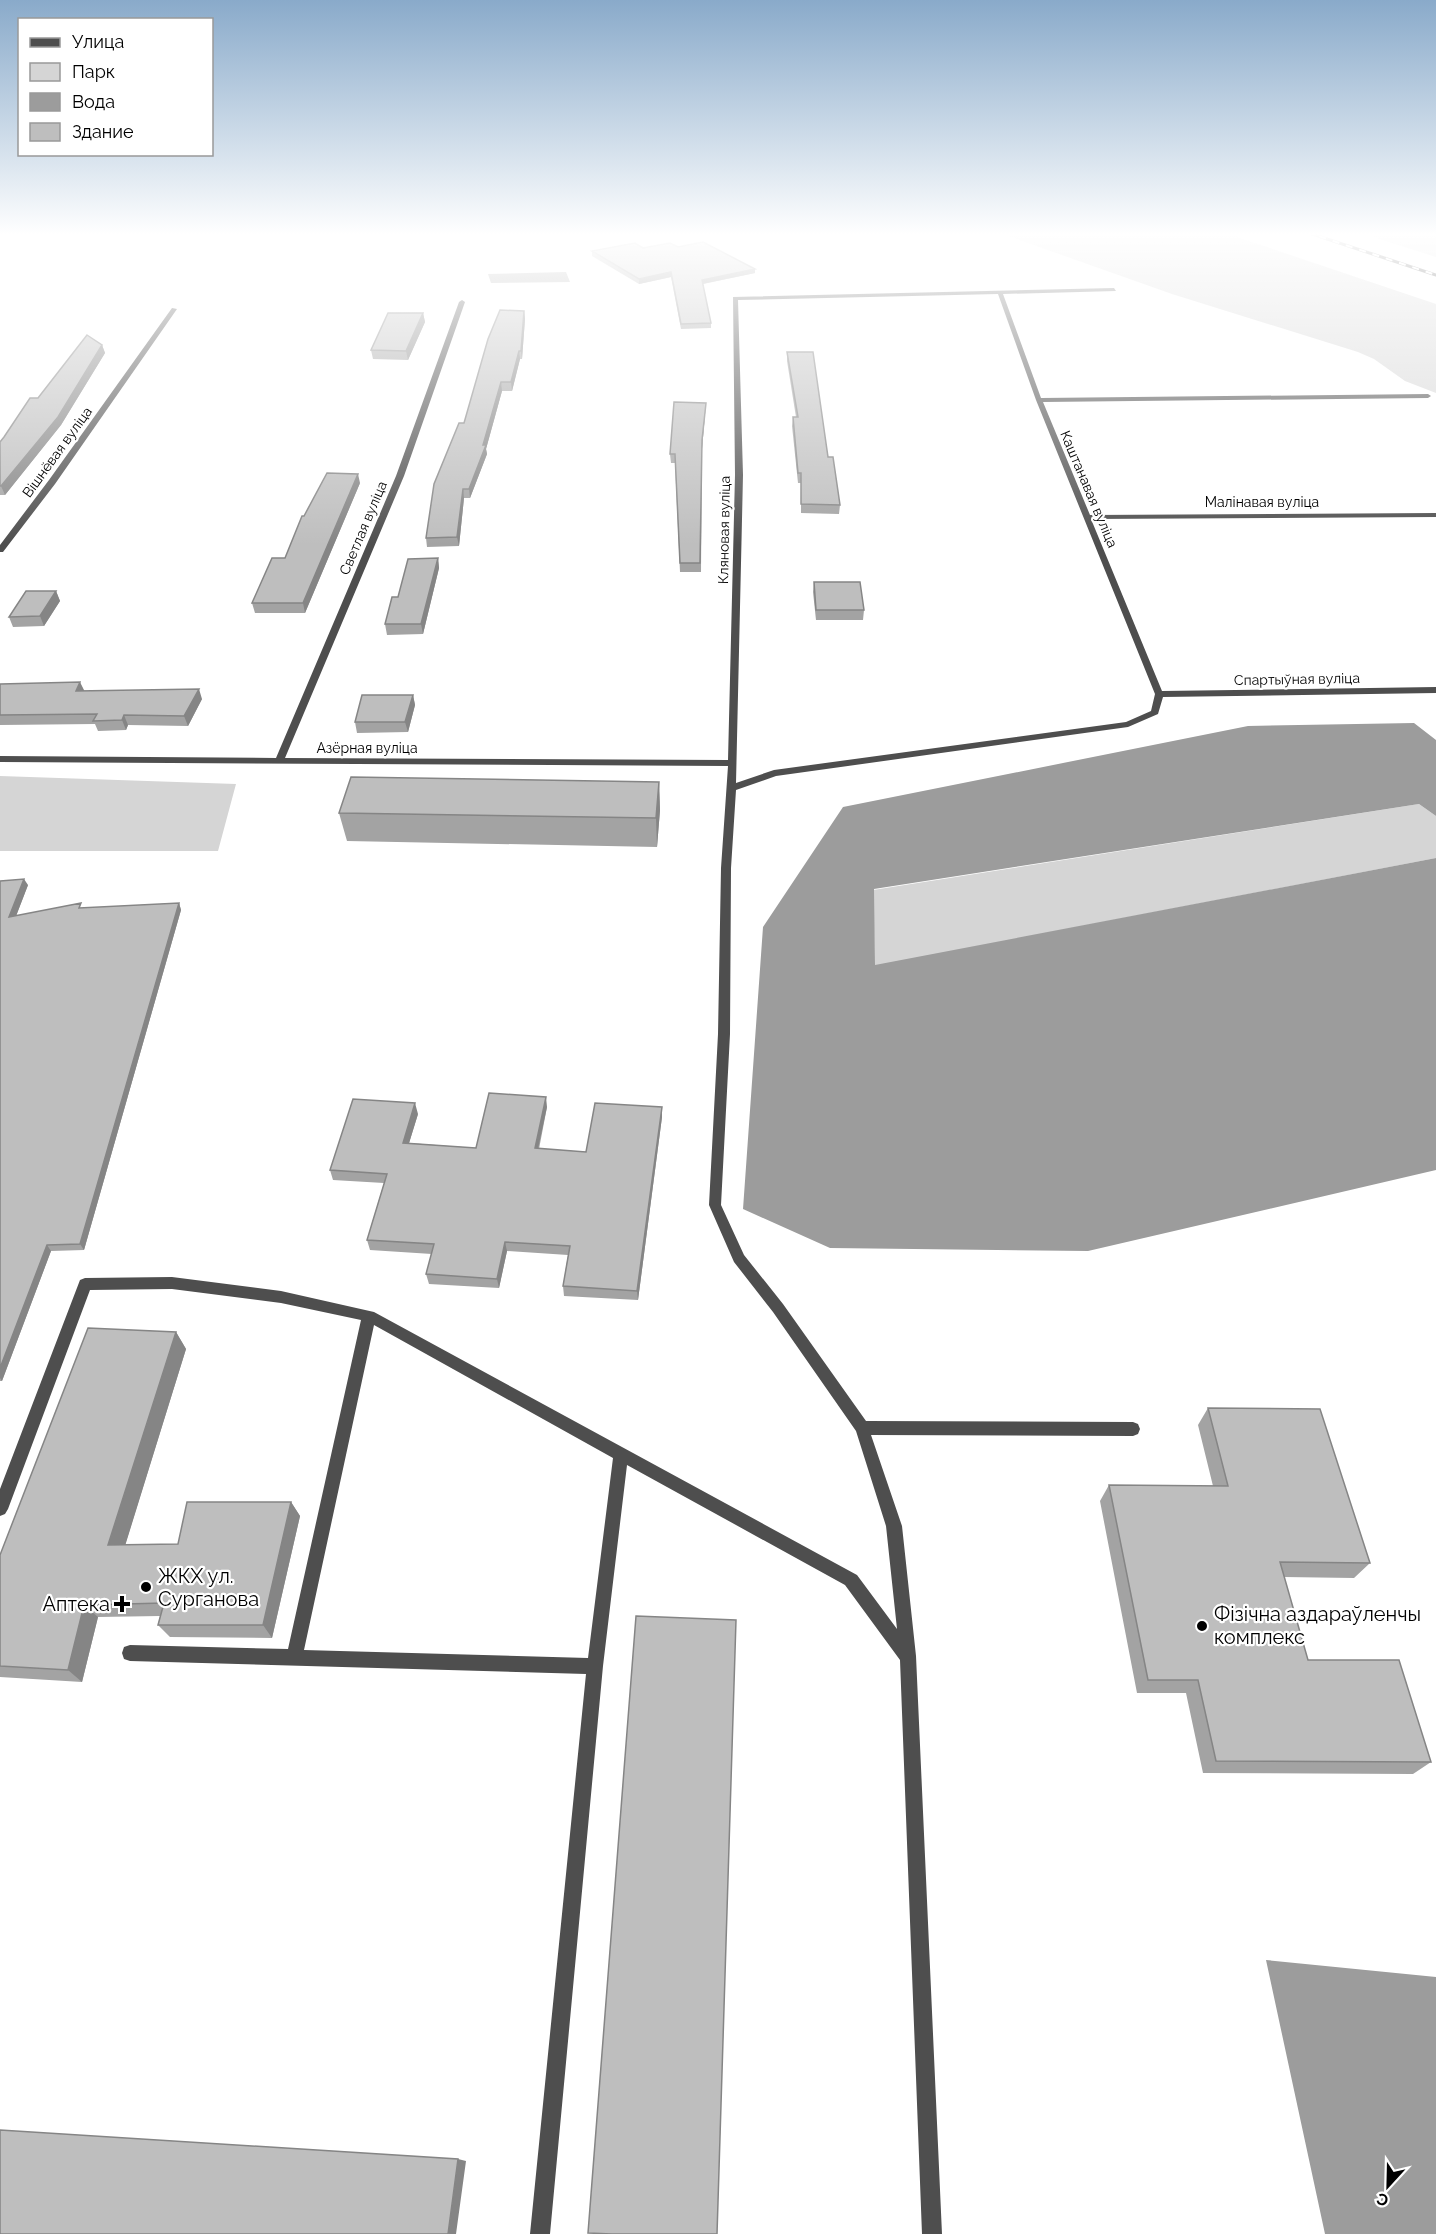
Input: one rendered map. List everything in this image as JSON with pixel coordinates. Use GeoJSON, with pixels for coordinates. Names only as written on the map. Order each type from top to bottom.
{"type":"FeatureCollection","features":[{"type":"Feature","properties":{"kind":"street","name":"Вішнёвая вуліца"},"geometry":{"type":"LineString","coordinates":[[0,549],[52,482],[155,336]]}},
{"type":"Feature","properties":{"kind":"street","name":"Светлая вуліца"},"geometry":{"type":"LineString","coordinates":[[279,761],[400,476],[450,336]]}},
{"type":"Feature","properties":{"kind":"street","name":"Кляновая вуліца"},"geometry":{"type":"LineString","coordinates":[[736,336],[738,475],[733,764],[726,868],[724,1034],[715,1204],[739,1258],[778,1308],[862,1428],[894,1526],[908,1656],[932,2234]]}},
{"type":"Feature","properties":{"kind":"street","name":"Каштанавая вуліца"},"geometry":{"type":"LineString","coordinates":[[1016,336],[1039,400],[1089,517],[1159,694]]}},
{"type":"Feature","properties":{"kind":"street"},"geometry":{"type":"LineString","coordinates":[[1039,400],[1428,396]]}},
{"type":"Feature","properties":{"kind":"street","name":"Малінавая вуліца"},"geometry":{"type":"LineString","coordinates":[[1089,517],[1436,515]]}},
{"type":"Feature","properties":{"kind":"street","name":"Спартыўная вуліца"},"geometry":{"type":"LineString","coordinates":[[1159,694],[1436,690]]}},
{"type":"Feature","properties":{"kind":"street"},"geometry":{"type":"LineString","coordinates":[[732,788],[774,774],[1128,724],[1155,711],[1159,694]]}},
{"type":"Feature","properties":{"kind":"street","name":"Азёрная вуліца"},"geometry":{"type":"LineString","coordinates":[[0,759],[733,764]]}},
{"type":"Feature","properties":{"kind":"street"},"geometry":{"type":"LineString","coordinates":[[0,1509],[85,1284],[172,1283],[281,1297],[369,1316],[851,1580],[908,1656]]}},
{"type":"Feature","properties":{"kind":"street"},"geometry":{"type":"LineString","coordinates":[[294,1659],[369,1316]]}},
{"type":"Feature","properties":{"kind":"street"},"geometry":{"type":"LineString","coordinates":[[862,1428],[1133,1429]]}},
{"type":"Feature","properties":{"kind":"street"},"geometry":{"type":"LineString","coordinates":[[540,2234],[595,1666],[621,1455]]}},
{"type":"Feature","properties":{"kind":"street"},"geometry":{"type":"LineString","coordinates":[[130,1653],[595,1666]]}},
{"type":"Feature","properties":{"kind":"green space"},"geometry":{"type":"Polygon","coordinates":[[[1308,336],[1436,336],[1436,393],[1405,381],[1374,359],[1308,336]]]}},
{"type":"Feature","properties":{"kind":"green space"},"geometry":{"type":"Polygon","coordinates":[[[0,776],[236,784],[218,851],[0,851],[0,776]]]}},
{"type":"Feature","properties":{"kind":"green space"},"geometry":{"type":"Polygon","coordinates":[[[1419,804],[1436,816],[1436,858],[875,966],[873,890],[1419,804]]]}},
{"type":"Feature","properties":{"kind":"water"},"geometry":{"type":"Polygon","coordinates":[[[1414,723],[1436,740],[1436,816],[1419,804],[874,889],[875,965],[1436,858],[1436,1170],[1088,1251],[830,1248],[743,1209],[763,927],[843,807],[1248,726],[1414,723]]]}},
{"type":"Feature","properties":{"kind":"water"},"geometry":{"type":"Polygon","coordinates":[[[1266,1960],[1436,1977],[1436,2234],[1325,2234],[1266,1960]]]}},
{"type":"Feature","properties":{"kind":"building"},"geometry":{"type":"Polygon","coordinates":[[[86,336],[102,345],[58,417],[0,486],[0,442],[30,398],[38,398],[86,336]]]}},
{"type":"Feature","properties":{"kind":"building"},"geometry":{"type":"Polygon","coordinates":[[[377,336],[413,336],[406,351],[371,350],[377,336]]]}},
{"type":"Feature","properties":{"kind":"building"},"geometry":{"type":"Polygon","coordinates":[[[489,336],[522,336],[521,351],[519,351],[511,382],[501,382],[483,445],[486,445],[469,489],[463,489],[457,537],[426,538],[434,484],[459,423],[464,423],[489,336]]]}},
{"type":"Feature","properties":{"kind":"building"},"geometry":{"type":"Polygon","coordinates":[[[787,352],[813,352],[828,457],[833,457],[840,505],[801,504],[801,473],[798,473],[793,417],[798,417],[787,352]]]}},
{"type":"Feature","properties":{"kind":"building"},"geometry":{"type":"Polygon","coordinates":[[[674,402],[706,403],[702,440],[700,563],[680,563],[675,454],[670,454],[674,402]]]}},
{"type":"Feature","properties":{"kind":"building"},"geometry":{"type":"Polygon","coordinates":[[[327,473],[358,474],[303,603],[252,603],[272,558],[285,558],[302,516],[327,473]]]}},
{"type":"Feature","properties":{"kind":"building"},"geometry":{"type":"Polygon","coordinates":[[[438,558],[421,624],[385,624],[392,597],[398,597],[408,559],[438,558]]]}},
{"type":"Feature","properties":{"kind":"building"},"geometry":{"type":"Polygon","coordinates":[[[814,582],[860,582],[864,610],[816,610],[814,582]]]}},
{"type":"Feature","properties":{"kind":"building"},"geometry":{"type":"Polygon","coordinates":[[[26,591],[56,591],[40,616],[9,617],[26,591]]]}},
{"type":"Feature","properties":{"kind":"building"},"geometry":{"type":"Polygon","coordinates":[[[80,682],[76,691],[199,689],[184,716],[124,715],[122,720],[93,721],[97,714],[0,715],[0,684],[80,682]]]}},
{"type":"Feature","properties":{"kind":"building"},"geometry":{"type":"Polygon","coordinates":[[[362,695],[413,695],[405,722],[355,722],[362,695]]]}},
{"type":"Feature","properties":{"kind":"building"},"geometry":{"type":"Polygon","coordinates":[[[351,777],[659,782],[656,818],[339,813],[351,777]]]}},
{"type":"Feature","properties":{"kind":"building"},"geometry":{"type":"Polygon","coordinates":[[[24,879],[9,917],[81,903],[79,908],[179,903],[80,1244],[47,1245],[0,1368],[0,881],[24,879]]]}},
{"type":"Feature","properties":{"kind":"building"},"geometry":{"type":"Polygon","coordinates":[[[489,1093],[546,1097],[535,1148],[586,1152],[595,1103],[662,1107],[637,1291],[563,1286],[570,1246],[505,1242],[497,1279],[426,1274],[434,1244],[367,1240],[387,1174],[330,1170],[353,1099],[415,1103],[403,1143],[476,1148],[489,1093]]]}},
{"type":"Feature","properties":{"kind":"building"},"geometry":{"type":"Polygon","coordinates":[[[88,1328],[176,1332],[108,1545],[178,1544],[187,1502],[291,1502],[263,1625],[158,1625],[164,1603],[84,1605],[68,1670],[0,1666],[0,1555],[88,1328]]]}},
{"type":"Feature","properties":{"kind":"building","name":"Фізічна аздараўленчы комплекс"},"geometry":{"type":"Polygon","coordinates":[[[1208,1408],[1320,1409],[1370,1563],[1280,1562],[1308,1660],[1399,1660],[1431,1762],[1216,1761],[1198,1680],[1148,1680],[1109,1485],[1228,1486],[1208,1408]]]}},
{"type":"Feature","properties":{"kind":"building"},"geometry":{"type":"Polygon","coordinates":[[[636,1616],[736,1620],[717,2234],[588,2233],[636,1616]]]}},
{"type":"Feature","properties":{"kind":"building"},"geometry":{"type":"Polygon","coordinates":[[[0,2130],[458,2159],[448,2234],[0,2234],[0,2130]]]}},
{"type":"Feature","properties":{"kind":"place","name":"ЖКХ ул. Сурганова"},"geometry":{"type":"Point","coordinates":[146,1587]}},
{"type":"Feature","properties":{"kind":"place","name":"Аптека"},"geometry":{"type":"Point","coordinates":[122,1604]}},
{"type":"Feature","properties":{"kind":"place","name":"Фізічна аздараўленчы комплекс"},"geometry":{"type":"Point","coordinates":[1202,1626]}}]}
